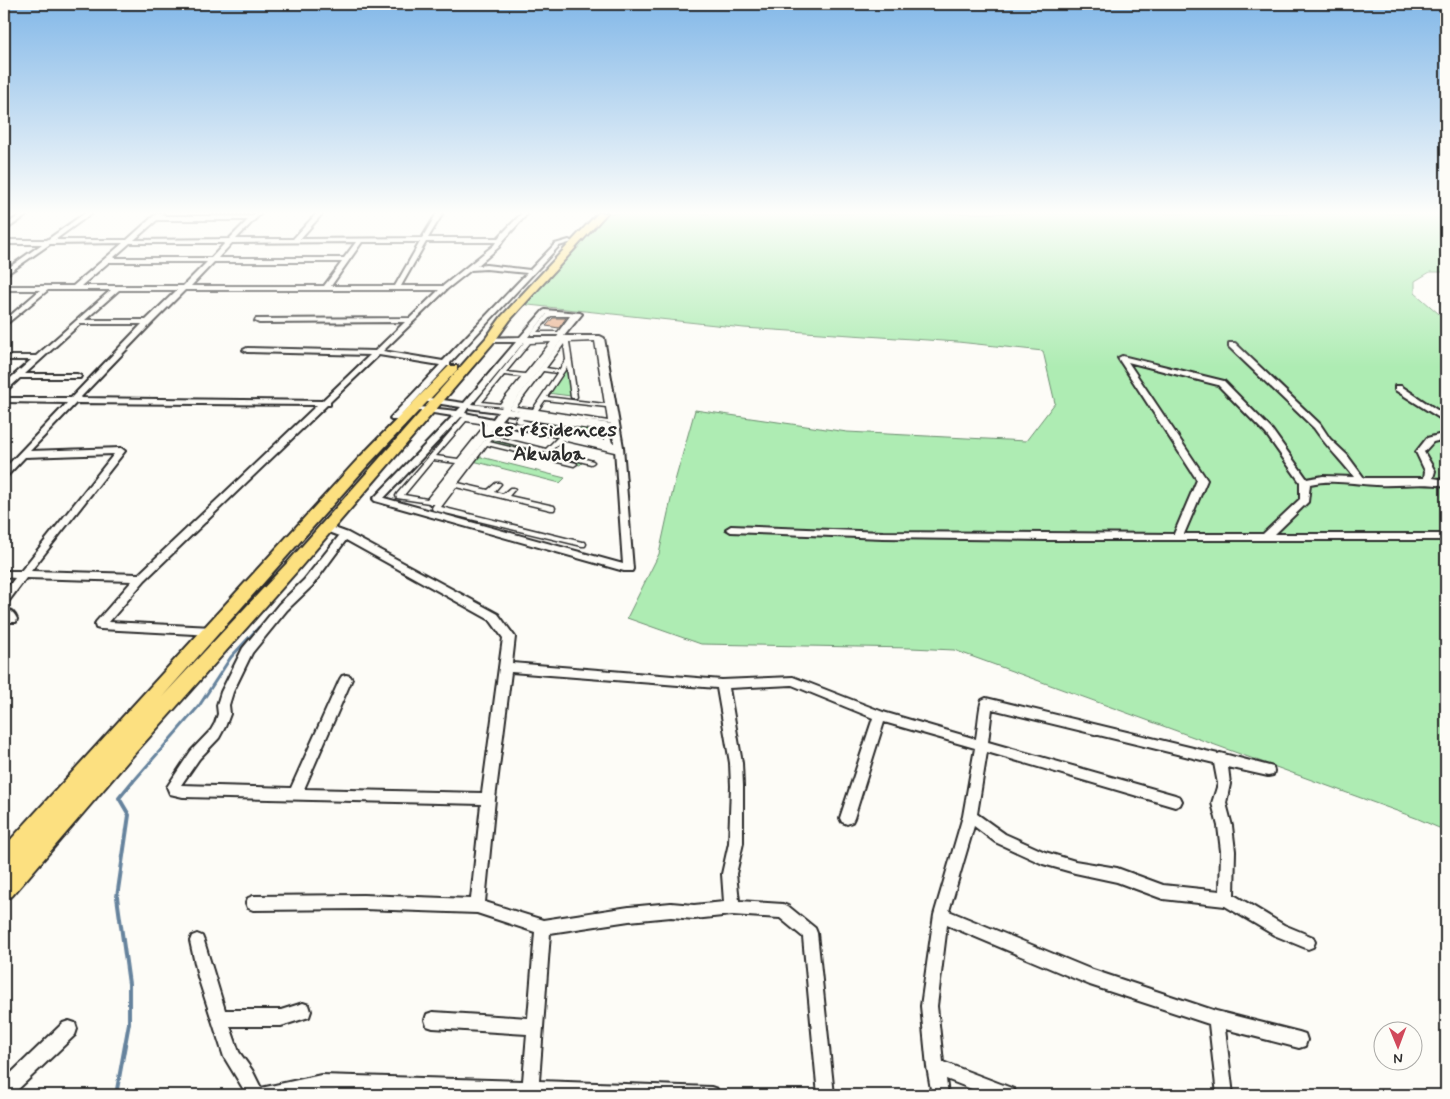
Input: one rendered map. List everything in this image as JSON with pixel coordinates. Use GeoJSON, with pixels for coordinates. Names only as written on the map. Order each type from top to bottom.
{"type":"FeatureCollection","features":[{"type":"Feature","properties":{"kind":"main road"},"geometry":{"type":"LineString","coordinates":[[4,889],[326,528],[469,352],[511,303],[548,264]]}},
{"type":"Feature","properties":{"kind":"main road"},"geometry":{"type":"LineString","coordinates":[[4,862],[213,631],[425,405],[490,340],[506,318],[556,264]]}},
{"type":"Feature","properties":{"kind":"street"},"geometry":{"type":"LineString","coordinates":[[4,274],[17,264]]}},
{"type":"Feature","properties":{"kind":"street"},"geometry":{"type":"LineString","coordinates":[[75,288],[102,264]]}},
{"type":"Feature","properties":{"kind":"street"},"geometry":{"type":"LineString","coordinates":[[4,474],[148,322],[209,264]]}},
{"type":"Feature","properties":{"kind":"street"},"geometry":{"type":"LineString","coordinates":[[326,288],[343,264]]}},
{"type":"Feature","properties":{"kind":"street"},"geometry":{"type":"LineString","coordinates":[[397,288],[410,264]]}},
{"type":"Feature","properties":{"kind":"street"},"geometry":{"type":"LineString","coordinates":[[213,631],[100,625],[141,578],[327,403],[445,288],[476,264]]}},
{"type":"Feature","properties":{"kind":"street"},"geometry":{"type":"LineString","coordinates":[[394,418],[447,364],[538,264]]}},
{"type":"Feature","properties":{"kind":"street"},"geometry":{"type":"LineString","coordinates":[[472,268],[486,267],[531,272]]}},
{"type":"Feature","properties":{"kind":"street"},"geometry":{"type":"LineString","coordinates":[[4,288],[445,288]]}},
{"type":"Feature","properties":{"kind":"street"},"geometry":{"type":"LineString","coordinates":[[4,324],[46,288]]}},
{"type":"Feature","properties":{"kind":"street"},"geometry":{"type":"LineString","coordinates":[[4,388],[116,289]]}},
{"type":"Feature","properties":{"kind":"street"},"geometry":{"type":"LineString","coordinates":[[433,502],[578,314],[545,312],[525,341],[504,371],[478,403],[502,406],[555,340],[525,341],[490,340]]}},
{"type":"Feature","properties":{"kind":"street"},"geometry":{"type":"LineString","coordinates":[[562,337],[533,334],[550,314],[574,316],[562,337],[542,369],[512,408],[612,423],[606,406],[597,339],[562,337]]}},
{"type":"Feature","properties":{"kind":"street"},"geometry":{"type":"LineString","coordinates":[[259,321],[413,320]]}},
{"type":"Feature","properties":{"kind":"street"},"geometry":{"type":"LineString","coordinates":[[80,322],[148,322]]}},
{"type":"Feature","properties":{"kind":"street"},"geometry":{"type":"LineString","coordinates":[[562,337],[569,360],[574,398]]}},
{"type":"Feature","properties":{"kind":"street"},"geometry":{"type":"LineString","coordinates":[[562,337],[600,338],[616,427],[616,447],[628,569],[378,499],[525,341],[562,337]]}},
{"type":"Feature","properties":{"kind":"street"},"geometry":{"type":"LineString","coordinates":[[1232,345],[1317,426],[1327,441],[1344,457],[1360,481]]}},
{"type":"Feature","properties":{"kind":"street"},"geometry":{"type":"LineString","coordinates":[[247,350],[379,352],[447,364]]}},
{"type":"Feature","properties":{"kind":"street"},"geometry":{"type":"LineString","coordinates":[[4,358],[38,358]]}},
{"type":"Feature","properties":{"kind":"street"},"geometry":{"type":"LineString","coordinates":[[1178,536],[1202,480],[1122,358],[1221,383],[1270,432],[1305,482],[1305,500],[1267,536]]}},
{"type":"Feature","properties":{"kind":"street"},"geometry":{"type":"LineString","coordinates":[[534,412],[569,360]]}},
{"type":"Feature","properties":{"kind":"street"},"geometry":{"type":"LineString","coordinates":[[542,369],[561,372]]}},
{"type":"Feature","properties":{"kind":"street"},"geometry":{"type":"LineString","coordinates":[[504,371],[528,374]]}},
{"type":"Feature","properties":{"kind":"street"},"geometry":{"type":"LineString","coordinates":[[17,376],[77,376]]}},
{"type":"Feature","properties":{"kind":"street"},"geometry":{"type":"LineString","coordinates":[[1398,388],[1446,420]]}},
{"type":"Feature","properties":{"kind":"street"},"geometry":{"type":"LineString","coordinates":[[544,396],[606,406]]}},
{"type":"Feature","properties":{"kind":"street"},"geometry":{"type":"LineString","coordinates":[[544,396],[602,401],[606,406]]}},
{"type":"Feature","properties":{"kind":"street"},"geometry":{"type":"LineString","coordinates":[[4,400],[75,399],[327,403]]}},
{"type":"Feature","properties":{"kind":"street"},"geometry":{"type":"LineString","coordinates":[[425,405],[462,410],[504,411],[616,427]]}},
{"type":"Feature","properties":{"kind":"street"},"geometry":{"type":"LineString","coordinates":[[462,410],[496,422],[616,447]]}},
{"type":"Feature","properties":{"kind":"street"},"geometry":{"type":"LineString","coordinates":[[521,417],[606,429],[616,447],[518,421],[517,419],[521,417]]}},
{"type":"Feature","properties":{"kind":"street"},"geometry":{"type":"LineString","coordinates":[[464,419],[490,423],[461,460],[429,501],[399,496],[464,419]]}},
{"type":"Feature","properties":{"kind":"street"},"geometry":{"type":"LineString","coordinates":[[582,544],[436,508],[501,424],[616,447]]}},
{"type":"Feature","properties":{"kind":"street"},"geometry":{"type":"LineString","coordinates":[[1428,479],[1430,471],[1420,452],[1425,443],[1433,438],[1446,436]]}},
{"type":"Feature","properties":{"kind":"street"},"geometry":{"type":"LineString","coordinates":[[547,452],[561,437]]}},
{"type":"Feature","properties":{"kind":"street"},"geometry":{"type":"LineString","coordinates":[[487,440],[591,462]]}},
{"type":"Feature","properties":{"kind":"street"},"geometry":{"type":"LineString","coordinates":[[487,440],[574,464]]}},
{"type":"Feature","properties":{"kind":"street"},"geometry":{"type":"LineString","coordinates":[[4,599],[121,451],[24,454]]}},
{"type":"Feature","properties":{"kind":"street"},"geometry":{"type":"LineString","coordinates":[[433,455],[461,460]]}},
{"type":"Feature","properties":{"kind":"street"},"geometry":{"type":"LineString","coordinates":[[1305,482],[1320,477],[1377,482],[1428,479],[1446,483]]}},
{"type":"Feature","properties":{"kind":"street"},"geometry":{"type":"LineString","coordinates":[[454,484],[551,508]]}},
{"type":"Feature","properties":{"kind":"street"},"geometry":{"type":"LineString","coordinates":[[497,495],[498,484]]}},
{"type":"Feature","properties":{"kind":"street"},"geometry":{"type":"LineString","coordinates":[[491,501],[497,495],[512,489]]}},
{"type":"Feature","properties":{"kind":"street"},"geometry":{"type":"LineString","coordinates":[[326,528],[345,535],[494,617],[509,636],[488,799],[477,906]]}},
{"type":"Feature","properties":{"kind":"street"},"geometry":{"type":"LineString","coordinates":[[731,529],[883,535],[1046,537],[1446,537]]}},
{"type":"Feature","properties":{"kind":"street"},"geometry":{"type":"LineString","coordinates":[[345,535],[308,582],[283,607],[247,651],[227,692],[223,705],[224,714],[221,724],[215,734],[195,754],[173,787],[176,790],[183,791],[488,799]]}},
{"type":"Feature","properties":{"kind":"street"},"geometry":{"type":"LineString","coordinates":[[4,574],[141,578]]}},
{"type":"Feature","properties":{"kind":"street"},"geometry":{"type":"LineString","coordinates":[[4,611],[12,619]]}},
{"type":"Feature","properties":{"kind":"street"},"geometry":{"type":"LineString","coordinates":[[506,667],[722,684],[793,682],[880,716],[982,747],[1175,801]]}},
{"type":"Feature","properties":{"kind":"street"},"geometry":{"type":"LineString","coordinates":[[295,794],[346,679]]}},
{"type":"Feature","properties":{"kind":"street"},"geometry":{"type":"LineString","coordinates":[[722,684],[736,763],[736,843],[728,874],[732,908]]}},
{"type":"Feature","properties":{"kind":"street"},"geometry":{"type":"LineString","coordinates":[[940,1095],[935,1067],[930,1006],[940,915],[970,816],[982,747],[986,703],[1268,771]]}},
{"type":"Feature","properties":{"kind":"street"},"geometry":{"type":"LineString","coordinates":[[847,818],[880,716]]}},
{"type":"Feature","properties":{"kind":"street"},"geometry":{"type":"LineString","coordinates":[[1220,758],[1224,784],[1219,803],[1225,826],[1228,851],[1227,899]]}},
{"type":"Feature","properties":{"kind":"street"},"geometry":{"type":"LineString","coordinates":[[970,816],[1000,838],[1043,858],[1075,867],[1118,875],[1163,892],[1227,899],[1279,930],[1308,942]]}},
{"type":"Feature","properties":{"kind":"street"},"geometry":{"type":"LineString","coordinates":[[253,903],[363,902],[477,906],[543,927],[629,914],[671,910],[694,912],[732,908],[783,910],[810,934],[826,1095]]}},
{"type":"Feature","properties":{"kind":"street"},"geometry":{"type":"LineString","coordinates":[[940,915],[1090,977],[1216,1019],[1300,1040]]}},
{"type":"Feature","properties":{"kind":"street"},"geometry":{"type":"LineString","coordinates":[[530,1093],[543,927]]}},
{"type":"Feature","properties":{"kind":"street"},"geometry":{"type":"LineString","coordinates":[[197,941],[206,977],[232,1057],[246,1076],[256,1095]]}},
{"type":"Feature","properties":{"kind":"street"},"geometry":{"type":"LineString","coordinates":[[220,1018],[281,1018],[303,1011]]}},
{"type":"Feature","properties":{"kind":"street"},"geometry":{"type":"LineString","coordinates":[[1216,1019],[1225,1095]]}},
{"type":"Feature","properties":{"kind":"street"},"geometry":{"type":"LineString","coordinates":[[433,1020],[535,1026]]}},
{"type":"Feature","properties":{"kind":"street"},"geometry":{"type":"LineString","coordinates":[[4,1090],[70,1028]]}},
{"type":"Feature","properties":{"kind":"street"},"geometry":{"type":"LineString","coordinates":[[935,1067],[1008,1095]]}},
{"type":"Feature","properties":{"kind":"street"},"geometry":{"type":"LineString","coordinates":[[265,1095],[321,1083],[530,1093],[711,1095]]}},
{"type":"Feature","properties":{"kind":"green space"},"geometry":{"type":"Polygon","coordinates":[[[557,264],[1446,264],[1446,272],[1430,272],[1415,281],[1415,293],[1446,320],[1446,831],[1416,818],[954,650],[701,644],[627,618],[659,554],[675,481],[695,410],[847,432],[1026,441],[1055,403],[1043,351],[958,342],[744,328],[519,304],[557,264]]]}},
{"type":"Feature","properties":{"kind":"green space"},"geometry":{"type":"Polygon","coordinates":[[[566,368],[571,396],[547,393],[566,368]]]}},
{"type":"Feature","properties":{"kind":"green space"},"geometry":{"type":"Polygon","coordinates":[[[534,421],[605,431],[607,441],[533,423],[534,421]]]}},
{"type":"Feature","properties":{"kind":"green space"},"geometry":{"type":"Polygon","coordinates":[[[489,439],[583,462],[580,465],[487,442],[489,439]]]}},
{"type":"Feature","properties":{"kind":"green space"},"geometry":{"type":"Polygon","coordinates":[[[477,456],[565,478],[560,483],[473,461],[477,456]]]}},
{"type":"Feature","properties":{"kind":"building"},"geometry":{"type":"Polygon","coordinates":[[[553,318],[566,318],[559,328],[546,326],[553,318]]]}},
{"type":"Feature","properties":{"kind":"waterway"},"geometry":{"type":"LineString","coordinates":[[132,783],[199,706],[231,657],[259,627]]}},
{"type":"Feature","properties":{"kind":"waterway"},"geometry":{"type":"LineString","coordinates":[[116,1095],[129,1023],[129,984],[117,897],[129,815],[119,798],[133,781]]}},
{"type":"Feature","properties":{"kind":"district","name":"Les résidences Akwaba"},"geometry":{"type":"Point","coordinates":[549,441]}}]}
